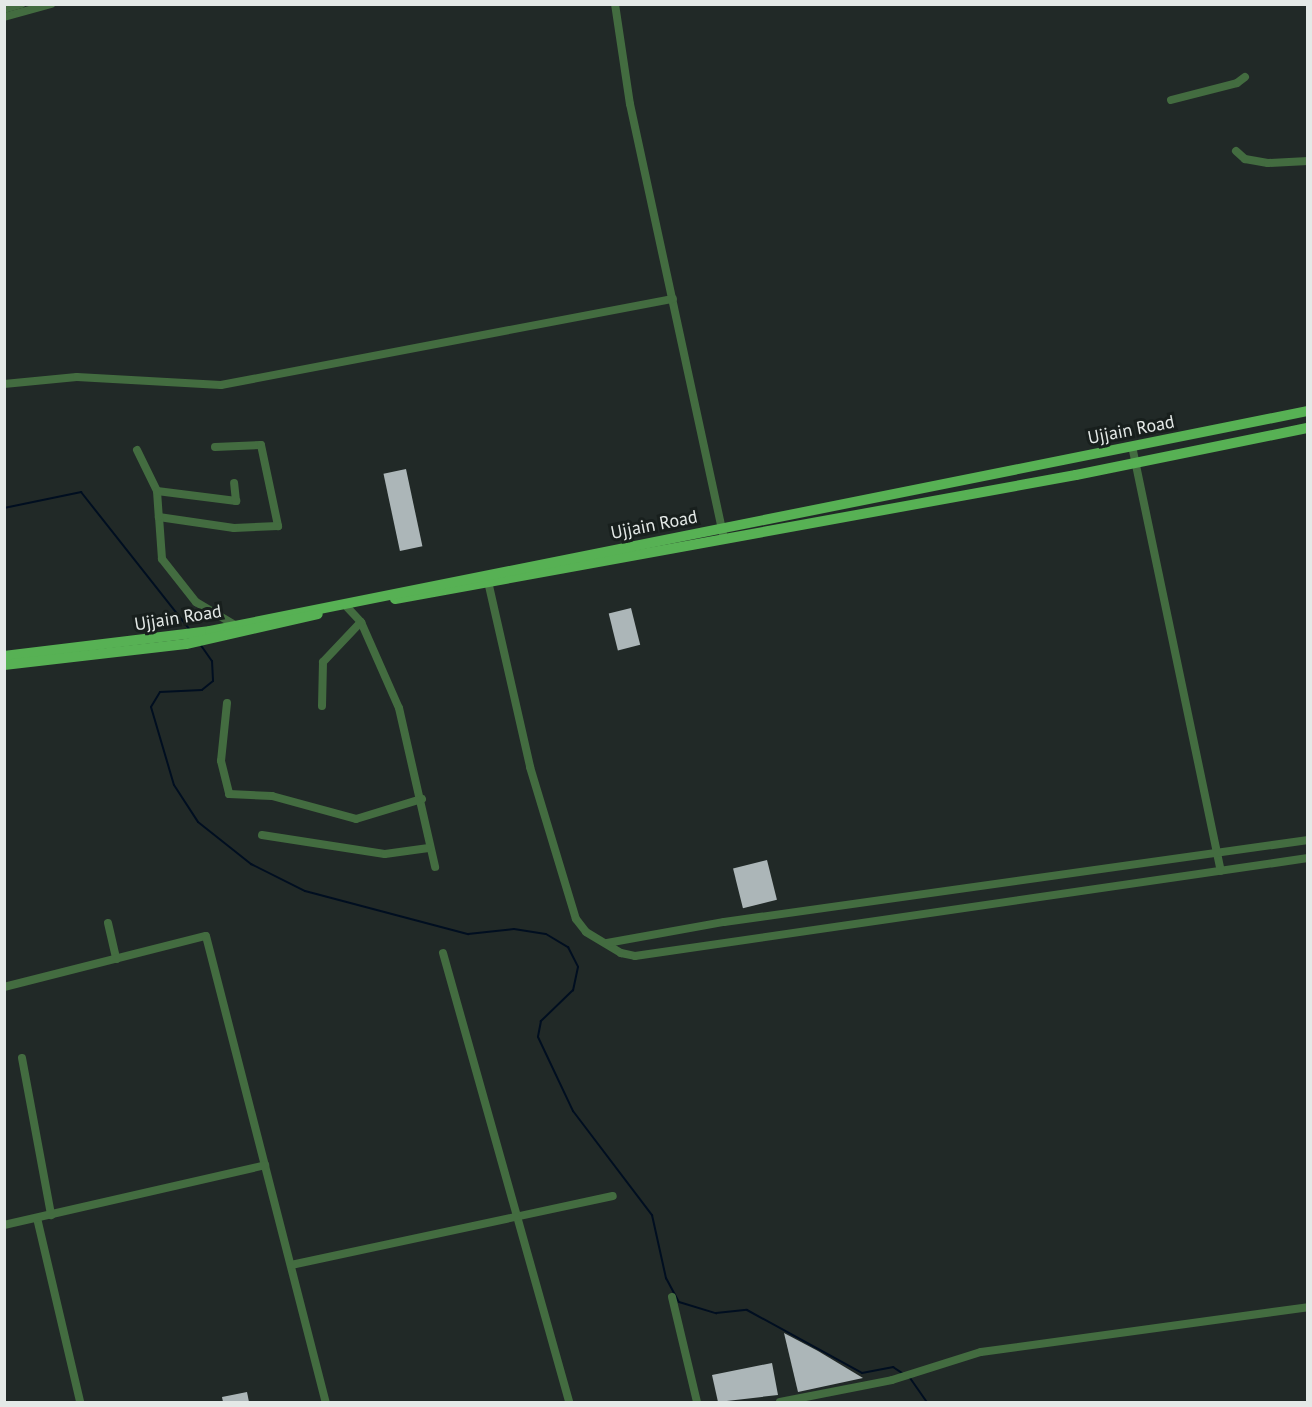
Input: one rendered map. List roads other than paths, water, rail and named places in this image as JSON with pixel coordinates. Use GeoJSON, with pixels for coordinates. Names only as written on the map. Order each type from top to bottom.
{"type":"FeatureCollection","features":[{"type":"Feature","properties":{"kind":"main road","name":"Ujjain Road"},"geometry":{"type":"LineString","coordinates":[[723,533],[1308,411]]}},
{"type":"Feature","properties":{"kind":"main road","name":"Ujjain Road"},"geometry":{"type":"LineString","coordinates":[[212,635],[235,625],[487,577],[723,533],[1135,462],[1308,428]]}},
{"type":"Feature","properties":{"kind":"main road","name":"Ujjain Road"},"geometry":{"type":"LineString","coordinates":[[4,665],[212,635],[487,577]]}},
{"type":"Feature","properties":{"kind":"main road","name":"Ujjain Road"},"geometry":{"type":"LineString","coordinates":[[4,656],[186,639]]}},
{"type":"Feature","properties":{"kind":"street"},"geometry":{"type":"LineString","coordinates":[[4,9],[21,4]]}},
{"type":"Feature","properties":{"kind":"street"},"geometry":{"type":"LineString","coordinates":[[4,17],[51,4]]}},
{"type":"Feature","properties":{"kind":"street"},"geometry":{"type":"LineString","coordinates":[[615,4],[630,104],[723,533]]}},
{"type":"Feature","properties":{"kind":"street"},"geometry":{"type":"LineString","coordinates":[[1171,100],[1238,83],[1245,77]]}},
{"type":"Feature","properties":{"kind":"street"},"geometry":{"type":"LineString","coordinates":[[1236,152],[1245,159],[1268,163],[1308,161]]}},
{"type":"Feature","properties":{"kind":"street"},"geometry":{"type":"LineString","coordinates":[[6,384],[27,379],[221,385],[673,299]]}},
{"type":"Feature","properties":{"kind":"street"},"geometry":{"type":"LineString","coordinates":[[159,517],[234,528],[278,526],[261,445],[215,447]]}},
{"type":"Feature","properties":{"kind":"street"},"geometry":{"type":"LineString","coordinates":[[1132,446],[1221,871]]}},
{"type":"Feature","properties":{"kind":"street"},"geometry":{"type":"LineString","coordinates":[[138,450],[157,491],[162,560],[196,602],[235,625]]}},
{"type":"Feature","properties":{"kind":"street"},"geometry":{"type":"LineString","coordinates":[[157,491],[236,501],[234,483]]}},
{"type":"Feature","properties":{"kind":"street"},"geometry":{"type":"LineString","coordinates":[[487,577],[531,767],[571,902],[586,932],[635,956],[1308,858]]}},
{"type":"Feature","properties":{"kind":"street"},"geometry":{"type":"LineString","coordinates":[[347,607],[362,622],[399,708],[422,800],[429,848],[435,867]]}},
{"type":"Feature","properties":{"kind":"street"},"geometry":{"type":"LineString","coordinates":[[322,706],[323,662],[362,622]]}},
{"type":"Feature","properties":{"kind":"street"},"geometry":{"type":"LineString","coordinates":[[226,703],[221,761],[229,794],[272,796],[356,819],[422,800]]}},
{"type":"Feature","properties":{"kind":"street"},"geometry":{"type":"LineString","coordinates":[[262,835],[385,854],[429,848]]}},
{"type":"Feature","properties":{"kind":"street"},"geometry":{"type":"LineString","coordinates":[[607,943],[736,920],[1308,840]]}},
{"type":"Feature","properties":{"kind":"street"},"geometry":{"type":"LineString","coordinates":[[108,923],[116,959]]}},
{"type":"Feature","properties":{"kind":"street"},"geometry":{"type":"LineString","coordinates":[[4,987],[206,936],[326,1402]]}},
{"type":"Feature","properties":{"kind":"street"},"geometry":{"type":"LineString","coordinates":[[443,953],[569,1402]]}},
{"type":"Feature","properties":{"kind":"street"},"geometry":{"type":"LineString","coordinates":[[22,1058],[51,1215]]}},
{"type":"Feature","properties":{"kind":"street"},"geometry":{"type":"LineString","coordinates":[[4,1225],[265,1166]]}},
{"type":"Feature","properties":{"kind":"street"},"geometry":{"type":"LineString","coordinates":[[291,1265],[613,1196]]}},
{"type":"Feature","properties":{"kind":"street"},"geometry":{"type":"LineString","coordinates":[[37,1218],[80,1402]]}},
{"type":"Feature","properties":{"kind":"street"},"geometry":{"type":"LineString","coordinates":[[672,1297],[697,1402]]}},
{"type":"Feature","properties":{"kind":"street"},"geometry":{"type":"LineString","coordinates":[[780,1402],[892,1380],[981,1352],[1308,1307]]}},
{"type":"Feature","properties":{"kind":"waterway"},"geometry":{"type":"LineString","coordinates":[[4,508],[81,492],[190,630]]}},
{"type":"Feature","properties":{"kind":"waterway"},"geometry":{"type":"LineString","coordinates":[[200,644],[212,661],[213,681],[202,690],[160,692],[151,707],[174,785],[198,822],[251,864],[305,891],[468,934],[514,929],[546,934],[568,947],[578,967],[573,990],[541,1021],[538,1037],[573,1111],[652,1215],[666,1278],[679,1302],[716,1313],[747,1310],[862,1373],[893,1367],[902,1373]]}},
{"type":"Feature","properties":{"kind":"waterway"},"geometry":{"type":"LineString","coordinates":[[910,1378],[927,1402]]}}]}
